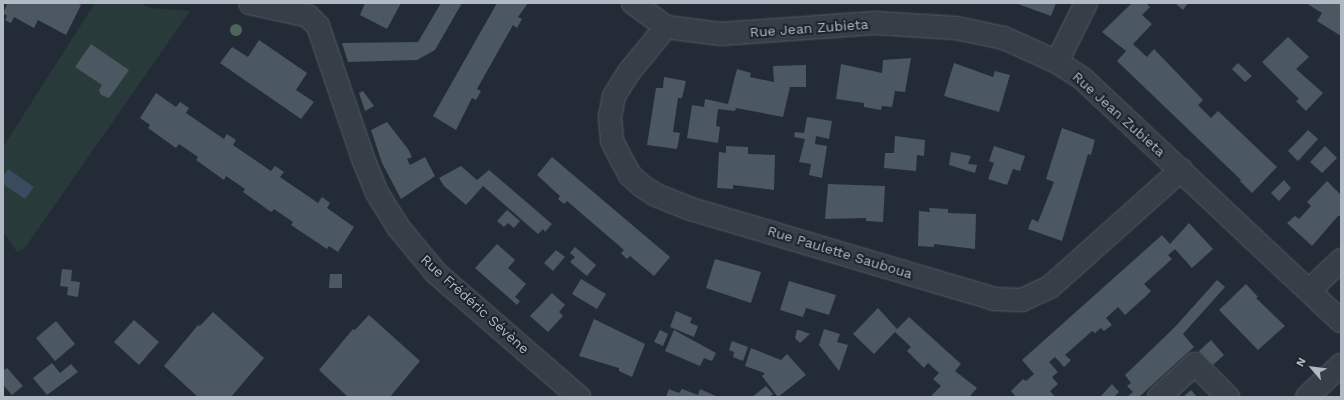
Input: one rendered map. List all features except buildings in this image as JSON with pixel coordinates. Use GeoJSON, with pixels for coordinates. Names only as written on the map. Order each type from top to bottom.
{"type":"FeatureCollection","features":[{"type":"Feature","properties":{"kind":"street"},"geometry":{"type":"LineString","coordinates":[[250,3],[312,10]]}},
{"type":"Feature","properties":{"kind":"street","name":"Rue Jean Zubieta"},"geometry":{"type":"LineString","coordinates":[[633,3],[666,27],[721,34],[875,23],[956,28],[1004,38],[1057,62],[1083,79],[1310,290],[1341,321]]}},
{"type":"Feature","properties":{"kind":"street"},"geometry":{"type":"LineString","coordinates":[[1057,62],[1086,3]]}},
{"type":"Feature","properties":{"kind":"street","name":"Rue Frédéric Sévène"},"geometry":{"type":"LineString","coordinates":[[312,10],[377,193],[398,227],[436,273],[579,397]]}},
{"type":"Feature","properties":{"kind":"street","name":"Rue Paulette Sauboua"},"geometry":{"type":"LineString","coordinates":[[666,27],[629,72],[614,96],[610,117],[612,141],[630,175],[642,186],[662,198],[691,208],[994,299],[1022,300],[1050,287],[1181,170]]}},
{"type":"Feature","properties":{"kind":"street"},"geometry":{"type":"LineString","coordinates":[[1310,290],[1341,260]]}},
{"type":"Feature","properties":{"kind":"street"},"geometry":{"type":"LineString","coordinates":[[1159,397],[1195,364],[1228,397]]}},
{"type":"Feature","properties":{"kind":"street"},"geometry":{"type":"LineString","coordinates":[[1307,397],[1341,365]]}},
{"type":"Feature","properties":{"kind":"shaded area"},"geometry":{"type":"Polygon","coordinates":[[[95,3],[140,3],[151,8],[190,11],[24,249],[17,252],[3,231],[3,147],[95,3]]]}},
{"type":"Feature","properties":{"kind":"water"},"geometry":{"type":"Polygon","coordinates":[[[8,169],[34,187],[25,199],[3,184],[3,177],[8,169]]]}}]}
